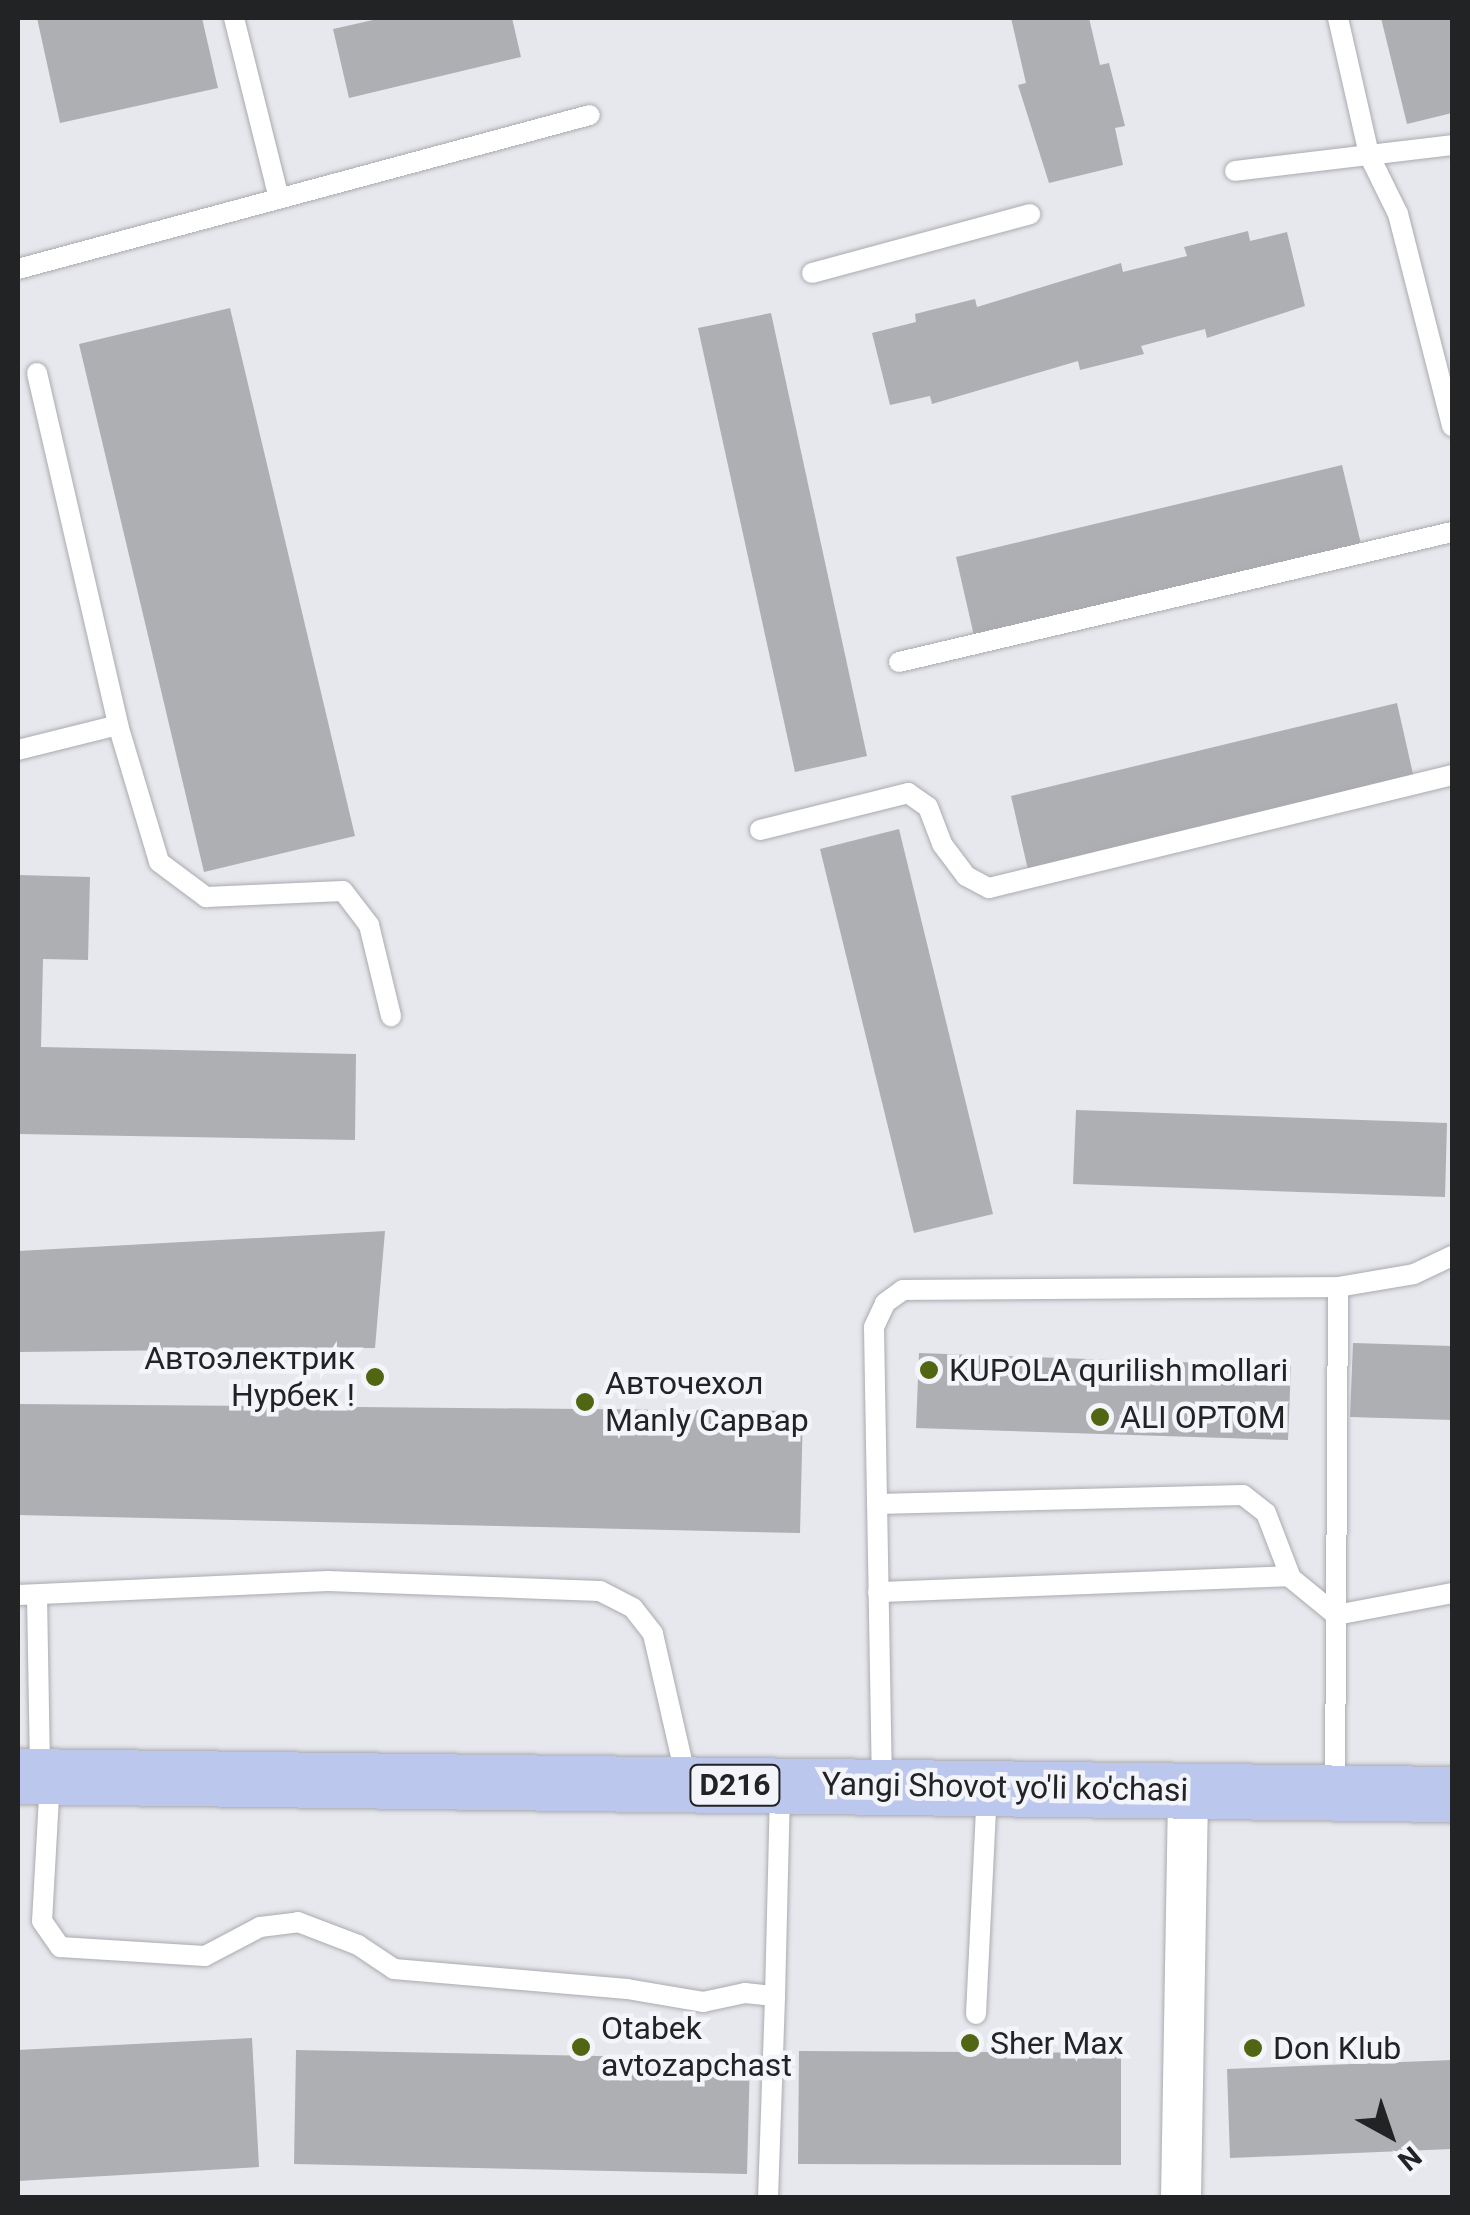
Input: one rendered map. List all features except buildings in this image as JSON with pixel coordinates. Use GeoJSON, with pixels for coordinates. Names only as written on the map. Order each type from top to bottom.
{"type":"FeatureCollection","features":[{"type":"Feature","properties":{"kind":"main road","name":"Yangi Shovot yo'li ko'chasi"},"geometry":{"type":"LineString","coordinates":[[36,1777],[1452,1794]]}},
{"type":"Feature","properties":{"kind":"street"},"geometry":{"type":"LineString","coordinates":[[1181,2198],[1188,1789]]}},
{"type":"Feature","properties":{"kind":"lane"},"geometry":{"type":"LineString","coordinates":[[234,18],[279,198]]}},
{"type":"Feature","properties":{"kind":"lane"},"geometry":{"type":"LineString","coordinates":[[1338,18],[1368,155],[1398,214],[1452,426]]}},
{"type":"Feature","properties":{"kind":"lane"},"geometry":{"type":"LineString","coordinates":[[18,269],[590,115]]}},
{"type":"Feature","properties":{"kind":"lane"},"geometry":{"type":"LineString","coordinates":[[1235,170],[1452,145]]}},
{"type":"Feature","properties":{"kind":"lane"},"geometry":{"type":"LineString","coordinates":[[812,273],[1030,214]]}},
{"type":"Feature","properties":{"kind":"lane"},"geometry":{"type":"LineString","coordinates":[[37,373],[118,726],[159,862],[206,897],[344,891],[368,924],[390,1016]]}},
{"type":"Feature","properties":{"kind":"lane"},"geometry":{"type":"LineString","coordinates":[[899,662],[1452,532]]}},
{"type":"Feature","properties":{"kind":"lane"},"geometry":{"type":"LineString","coordinates":[[18,750],[118,726]]}},
{"type":"Feature","properties":{"kind":"lane"},"geometry":{"type":"LineString","coordinates":[[760,830],[908,794],[928,807],[942,844],[966,876],[988,888],[1452,775]]}},
{"type":"Feature","properties":{"kind":"lane"},"geometry":{"type":"LineString","coordinates":[[882,1786],[874,1327],[885,1303],[904,1290],[1338,1287],[1414,1274],[1452,1256]]}},
{"type":"Feature","properties":{"kind":"lane"},"geometry":{"type":"LineString","coordinates":[[1335,1792],[1338,1287]]}},
{"type":"Feature","properties":{"kind":"lane"},"geometry":{"type":"LineString","coordinates":[[876,1504],[1243,1495],[1266,1513],[1290,1576],[1336,1615]]}},
{"type":"Feature","properties":{"kind":"lane"},"geometry":{"type":"LineString","coordinates":[[878,1592],[1290,1576]]}},
{"type":"Feature","properties":{"kind":"lane"},"geometry":{"type":"LineString","coordinates":[[687,1784],[653,1634],[633,1608],[600,1592],[328,1581],[27,1595],[42,1921],[60,1946],[205,1956],[260,1927],[298,1922],[358,1945],[394,1969],[627,1988],[704,2002],[745,1993],[775,1996]]}},
{"type":"Feature","properties":{"kind":"lane"},"geometry":{"type":"LineString","coordinates":[[1336,1615],[1452,1593]]}},
{"type":"Feature","properties":{"kind":"lane"},"geometry":{"type":"LineString","coordinates":[[768,2198],[780,1785]]}},
{"type":"Feature","properties":{"kind":"lane"},"geometry":{"type":"LineString","coordinates":[[976,2014],[987,1787]]}},
{"type":"Feature","properties":{"kind":"place","name":"KUPOLA qurilish mollari"},"geometry":{"type":"Point","coordinates":[929,1370]}},
{"type":"Feature","properties":{"kind":"place","name":"Автоэлектрик Нурбек !"},"geometry":{"type":"Point","coordinates":[375,1377]}},
{"type":"Feature","properties":{"kind":"place","name":"Авточехол Manly Сарвар"},"geometry":{"type":"Point","coordinates":[585,1402]}},
{"type":"Feature","properties":{"kind":"place","name":"ALI OPTOM"},"geometry":{"type":"Point","coordinates":[1100,1417]}},
{"type":"Feature","properties":{"kind":"place","name":"Sher Max"},"geometry":{"type":"Point","coordinates":[970,2043]}},
{"type":"Feature","properties":{"kind":"place","name":"Otabek avtozapchast"},"geometry":{"type":"Point","coordinates":[581,2047]}},
{"type":"Feature","properties":{"kind":"place","name":"Don Klub"},"geometry":{"type":"Point","coordinates":[1253,2048]}}]}
